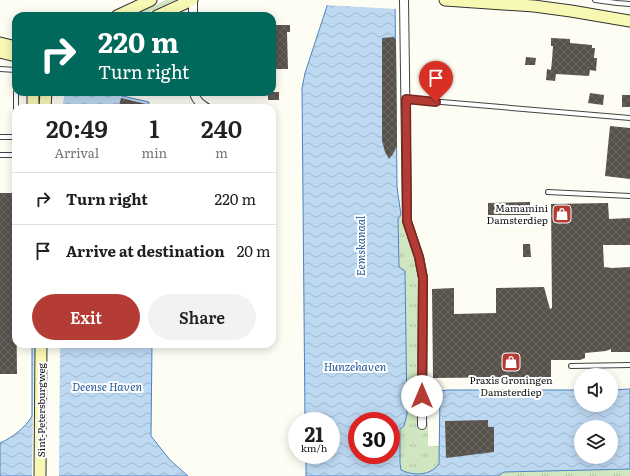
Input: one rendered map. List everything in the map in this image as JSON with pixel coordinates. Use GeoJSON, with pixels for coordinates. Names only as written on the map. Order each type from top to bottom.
{"type":"FeatureCollection","features":[{"type":"Feature","properties":{"kind":"street"},"geometry":{"type":"LineString","coordinates":[[126,12],[151,0]]}},
{"type":"Feature","properties":{"kind":"street"},"geometry":{"type":"LineString","coordinates":[[166,12],[193,0],[193,12]]}},
{"type":"Feature","properties":{"kind":"street"},"geometry":{"type":"LineString","coordinates":[[404,0],[407,221],[419,257],[423,278],[422,425]]}},
{"type":"Feature","properties":{"kind":"street"},"geometry":{"type":"LineString","coordinates":[[445,0],[534,6],[630,21]]}},
{"type":"Feature","properties":{"kind":"street"},"geometry":{"type":"LineString","coordinates":[[0,43],[12,46]]}},
{"type":"Feature","properties":{"kind":"street"},"geometry":{"type":"LineString","coordinates":[[0,52],[12,55]]}},
{"type":"Feature","properties":{"kind":"street"},"geometry":{"type":"LineString","coordinates":[[194,96],[201,104]]}},
{"type":"Feature","properties":{"kind":"street","name":"Sint-Petersburgweg"},"geometry":{"type":"LineString","coordinates":[[40,476],[41,348]]}},
{"type":"Feature","properties":{"kind":"lane"},"geometry":{"type":"LineString","coordinates":[[595,0],[617,4],[630,4]]}},
{"type":"Feature","properties":{"kind":"lane"},"geometry":{"type":"LineString","coordinates":[[0,69],[12,70]]}},
{"type":"Feature","properties":{"kind":"lane"},"geometry":{"type":"LineString","coordinates":[[406,99],[630,118]]}},
{"type":"Feature","properties":{"kind":"lane"},"geometry":{"type":"LineString","coordinates":[[0,137],[12,137]]}},
{"type":"Feature","properties":{"kind":"lane"},"geometry":{"type":"LineString","coordinates":[[0,155],[12,155]]}},
{"type":"Feature","properties":{"kind":"lane"},"geometry":{"type":"LineString","coordinates":[[548,192],[630,196]]}},
{"type":"Feature","properties":{"kind":"lane"},"geometry":{"type":"LineString","coordinates":[[572,366],[630,366]]}},
{"type":"Feature","properties":{"kind":"green space"},"geometry":{"type":"Polygon","coordinates":[[[166,0],[175,0],[150,12],[141,12],[166,0]]]}},
{"type":"Feature","properties":{"kind":"green space"},"geometry":{"type":"Polygon","coordinates":[[[401,215],[417,267],[419,284],[420,421],[428,422],[428,446],[439,446],[438,465],[435,469],[421,474],[401,470],[400,463],[400,429],[404,426],[407,414],[405,271],[399,267],[398,219],[401,215]]]}},
{"type":"Feature","properties":{"kind":"green space"},"geometry":{"type":"Polygon","coordinates":[[[630,469],[630,476],[498,476],[504,472],[630,469]]]}},
{"type":"Feature","properties":{"kind":"water","name":"Hunzehaven"},"geometry":{"type":"Polygon","coordinates":[[[329,0],[395,0],[397,187],[401,215],[398,219],[399,267],[405,271],[407,414],[404,426],[400,429],[400,412],[348,412],[348,464],[400,463],[401,470],[416,474],[426,473],[435,468],[439,464],[440,391],[574,390],[574,412],[618,412],[618,390],[630,389],[630,469],[504,472],[498,476],[306,476],[306,464],[340,464],[340,412],[305,412],[302,88],[305,73],[329,0]]]}},
{"type":"Feature","properties":{"kind":"water"},"geometry":{"type":"Polygon","coordinates":[[[28,96],[123,96],[149,102],[149,104],[28,104],[28,96]]]}},
{"type":"Feature","properties":{"kind":"water","name":"Deense Haven"},"geometry":{"type":"Polygon","coordinates":[[[32,348],[152,348],[151,436],[170,460],[188,476],[0,476],[0,443],[18,432],[32,416],[32,348]]]}},
{"type":"Feature","properties":{"kind":"pier"},"geometry":{"type":"Polygon","coordinates":[[[326,0],[397,0],[397,9],[325,5],[326,0]]]}},
{"type":"Feature","properties":{"kind":"pier"},"geometry":{"type":"Polygon","coordinates":[[[29,96],[64,96],[63,104],[29,104],[29,96]]]}},
{"type":"Feature","properties":{"kind":"pier"},"geometry":{"type":"Polygon","coordinates":[[[34,348],[60,348],[59,476],[32,476],[34,348]]]}},
{"type":"Feature","properties":{"kind":"building"},"geometry":{"type":"Polygon","coordinates":[[[276,25],[290,25],[290,32],[287,32],[288,69],[276,69],[276,25]]]}},
{"type":"Feature","properties":{"kind":"building"},"geometry":{"type":"Polygon","coordinates":[[[394,37],[396,41],[397,146],[389,159],[382,141],[382,38],[394,37]]]}},
{"type":"Feature","properties":{"kind":"building"},"geometry":{"type":"Polygon","coordinates":[[[551,38],[570,39],[570,43],[592,45],[592,48],[595,48],[594,58],[597,58],[596,71],[590,70],[589,76],[556,74],[555,81],[546,80],[547,69],[551,70],[553,46],[551,46],[551,38]]]}},
{"type":"Feature","properties":{"kind":"building"},"geometry":{"type":"Polygon","coordinates":[[[526,57],[536,58],[535,65],[525,65],[526,57]]]}},
{"type":"Feature","properties":{"kind":"building"},"geometry":{"type":"Polygon","coordinates":[[[276,92],[279,92],[279,100],[268,100],[268,96],[276,96],[276,92]]]}},
{"type":"Feature","properties":{"kind":"building"},"geometry":{"type":"Polygon","coordinates":[[[590,93],[604,95],[603,105],[588,103],[590,93]]]}},
{"type":"Feature","properties":{"kind":"building"},"geometry":{"type":"Polygon","coordinates":[[[622,95],[630,95],[630,107],[622,107],[622,95]]]}},
{"type":"Feature","properties":{"kind":"building"},"geometry":{"type":"Polygon","coordinates":[[[121,98],[146,104],[120,104],[121,98]]]}},
{"type":"Feature","properties":{"kind":"building"},"geometry":{"type":"Polygon","coordinates":[[[610,126],[630,128],[630,179],[605,176],[610,126]]]}},
{"type":"Feature","properties":{"kind":"building"},"geometry":{"type":"Polygon","coordinates":[[[0,193],[12,193],[12,348],[17,348],[17,374],[0,374],[0,193]]]}},
{"type":"Feature","properties":{"kind":"building"},"geometry":{"type":"Polygon","coordinates":[[[530,202],[530,215],[488,215],[488,203],[530,202]]]}},
{"type":"Feature","properties":{"kind":"building"},"geometry":{"type":"Polygon","coordinates":[[[608,203],[609,219],[630,218],[630,245],[603,245],[604,267],[630,267],[630,352],[611,352],[611,349],[606,351],[585,353],[585,358],[580,360],[551,360],[551,377],[433,378],[432,289],[454,288],[454,314],[496,313],[496,288],[544,287],[550,309],[552,308],[551,204],[608,203]]]}},
{"type":"Feature","properties":{"kind":"building"},"geometry":{"type":"Polygon","coordinates":[[[523,244],[530,244],[531,257],[523,257],[523,244]]]}},
{"type":"Feature","properties":{"kind":"building"},"geometry":{"type":"Polygon","coordinates":[[[488,420],[488,427],[494,427],[494,452],[446,458],[445,421],[488,420]]]}},
{"type":"Feature","properties":{"kind":"place","name":"Mamamini Damsterdiep"},"geometry":{"type":"Point","coordinates":[562,214]}},
{"type":"Feature","properties":{"kind":"place","name":"Praxis Groningen Damsterdiep"},"geometry":{"type":"Point","coordinates":[511,362]}},
{"type":"Feature","properties":{"kind":"route"},"geometry":{"type":"LineString","coordinates":[[422,396],[423,278],[419,257],[407,221],[406,99],[436,102]]}},
{"type":"Feature","properties":{"kind":"water label","name":"Eemskanaal"},"geometry":{"type":"Point","coordinates":[361,246]}}]}
